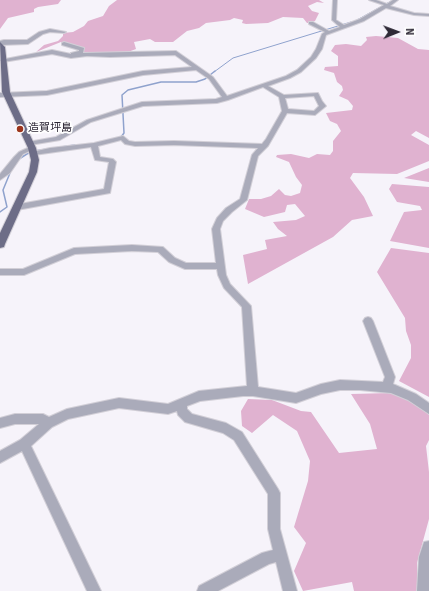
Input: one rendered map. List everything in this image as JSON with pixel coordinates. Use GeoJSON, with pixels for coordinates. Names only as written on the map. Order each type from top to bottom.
{"type":"FeatureCollection","features":[{"type":"Feature","properties":{"kind":"main road"},"geometry":{"type":"LineString","coordinates":[[0,44],[2,48],[3,60],[4,95],[33,149],[35,160],[33,172],[0,244]]}},
{"type":"Feature","properties":{"kind":"street"},"geometry":{"type":"LineString","coordinates":[[335,0],[334,20],[341,26]]}},
{"type":"Feature","properties":{"kind":"street"},"geometry":{"type":"LineString","coordinates":[[371,0],[414,14],[429,15]]}},
{"type":"Feature","properties":{"kind":"street"},"geometry":{"type":"LineString","coordinates":[[311,23],[325,30],[341,26],[362,20],[396,0]]}},
{"type":"Feature","properties":{"kind":"street"},"geometry":{"type":"LineString","coordinates":[[0,44],[4,42],[28,42],[41,33],[50,30],[64,32]]}},
{"type":"Feature","properties":{"kind":"street"},"geometry":{"type":"LineString","coordinates":[[0,178],[8,171],[21,153],[65,136],[89,121],[120,110],[150,102],[198,103],[226,99],[265,86],[299,71],[313,58],[319,49],[325,30]]}},
{"type":"Feature","properties":{"kind":"street"},"geometry":{"type":"LineString","coordinates":[[64,44],[82,50],[81,52],[75,54],[64,55]]}},
{"type":"Feature","properties":{"kind":"street"},"geometry":{"type":"LineString","coordinates":[[3,60],[46,52],[60,53],[64,55],[176,53],[209,76],[226,99]]}},
{"type":"Feature","properties":{"kind":"street"},"geometry":{"type":"LineString","coordinates":[[82,55],[81,59],[103,60]]}},
{"type":"Feature","properties":{"kind":"street"},"geometry":{"type":"LineString","coordinates":[[4,95],[47,93],[143,73],[197,68]]}},
{"type":"Feature","properties":{"kind":"street"},"geometry":{"type":"LineString","coordinates":[[265,86],[282,97],[316,94],[322,106],[315,113],[285,111]]}},
{"type":"Feature","properties":{"kind":"street"},"geometry":{"type":"LineString","coordinates":[[253,391],[246,306],[227,286],[222,275],[216,229],[220,220],[229,210],[243,200],[255,155],[265,146],[285,111],[282,97]]}},
{"type":"Feature","properties":{"kind":"street"},"geometry":{"type":"LineString","coordinates":[[33,149],[50,150],[94,145],[123,138],[127,143],[135,144],[182,143],[265,146]]}},
{"type":"Feature","properties":{"kind":"street"},"geometry":{"type":"LineString","coordinates":[[17,207],[107,191],[113,162],[111,160],[97,159],[94,145]]}},
{"type":"Feature","properties":{"kind":"street"},"geometry":{"type":"LineString","coordinates":[[0,272],[24,272],[74,252],[132,248],[160,249],[172,260],[185,266],[220,266]]}},
{"type":"Feature","properties":{"kind":"street"},"geometry":{"type":"LineString","coordinates":[[368,321],[390,377],[388,387]]}},
{"type":"Feature","properties":{"kind":"street"},"geometry":{"type":"LineString","coordinates":[[0,457],[24,444],[48,423],[67,414],[119,404],[143,405],[168,409],[199,396],[253,391],[296,398],[340,384],[388,387],[412,397],[429,409]]}},
{"type":"Feature","properties":{"kind":"street"},"geometry":{"type":"LineString","coordinates":[[181,404],[182,411],[189,418],[226,428],[238,436],[274,492],[274,529],[290,591]]}},
{"type":"Feature","properties":{"kind":"street"},"geometry":{"type":"LineString","coordinates":[[0,423],[15,419],[43,419],[48,423]]}},
{"type":"Feature","properties":{"kind":"street"},"geometry":{"type":"LineString","coordinates":[[24,444],[94,591]]}},
{"type":"Feature","properties":{"kind":"street"},"geometry":{"type":"LineString","coordinates":[[424,591],[427,571],[426,557],[429,547]]}},
{"type":"Feature","properties":{"kind":"street"},"geometry":{"type":"LineString","coordinates":[[204,591],[267,558],[280,555]]}},
{"type":"Feature","properties":{"kind":"shaded area"},"geometry":{"type":"Polygon","coordinates":[[[0,0],[61,0],[58,4],[38,7],[34,9],[34,12],[8,18],[0,29],[0,0]]]}},
{"type":"Feature","properties":{"kind":"shaded area"},"geometry":{"type":"Polygon","coordinates":[[[117,0],[319,0],[324,3],[317,2],[308,6],[312,11],[319,13],[315,21],[309,23],[307,23],[303,18],[283,17],[268,23],[246,24],[242,23],[243,20],[234,18],[230,20],[206,23],[199,28],[187,31],[173,42],[155,42],[150,39],[134,42],[136,49],[128,52],[109,54],[88,52],[80,54],[84,50],[83,48],[61,42],[36,52],[44,45],[58,41],[63,36],[63,33],[73,32],[84,26],[88,21],[103,16],[109,6],[117,0]]]}},
{"type":"Feature","properties":{"kind":"shaded area"},"geometry":{"type":"Polygon","coordinates":[[[376,36],[398,38],[418,49],[429,50],[429,138],[416,131],[411,135],[429,145],[429,161],[397,174],[353,173],[350,178],[364,197],[373,216],[352,220],[333,237],[248,284],[243,255],[267,249],[265,240],[287,236],[278,229],[273,222],[296,220],[305,216],[295,204],[287,205],[285,212],[264,217],[245,209],[249,199],[261,199],[271,196],[279,189],[285,195],[291,196],[300,193],[302,185],[296,177],[289,162],[276,157],[277,155],[291,154],[309,158],[317,154],[330,155],[333,151],[333,141],[341,131],[337,124],[330,121],[326,113],[352,110],[353,106],[348,100],[339,96],[343,90],[342,86],[337,82],[334,73],[324,70],[325,67],[338,66],[338,56],[331,51],[335,45],[346,44],[361,46],[367,40],[366,37],[376,36]]]}},
{"type":"Feature","properties":{"kind":"shaded area"},"geometry":{"type":"Polygon","coordinates":[[[429,168],[429,182],[404,178],[429,168]]]}},
{"type":"Feature","properties":{"kind":"shaded area"},"geometry":{"type":"Polygon","coordinates":[[[392,184],[429,187],[429,248],[390,241],[404,212],[422,210],[420,206],[397,202],[389,189],[392,184]]]}},
{"type":"Feature","properties":{"kind":"shaded area"},"geometry":{"type":"Polygon","coordinates":[[[391,248],[429,253],[429,397],[399,381],[411,358],[411,345],[406,331],[405,318],[377,272],[391,248]]]}},
{"type":"Feature","properties":{"kind":"shaded area"},"geometry":{"type":"Polygon","coordinates":[[[390,393],[410,397],[429,415],[429,440],[426,446],[429,472],[429,519],[417,563],[417,591],[354,591],[352,582],[303,591],[294,571],[306,543],[294,527],[308,481],[310,461],[297,431],[273,415],[252,433],[242,426],[241,411],[248,399],[272,400],[301,411],[311,412],[339,453],[377,449],[370,424],[351,394],[390,393]]]}},
{"type":"Feature","properties":{"kind":"waterway"},"geometry":{"type":"LineString","coordinates":[[357,20],[393,0]]}},
{"type":"Feature","properties":{"kind":"waterway"},"geometry":{"type":"LineString","coordinates":[[214,72],[233,58],[351,22]]}},
{"type":"Feature","properties":{"kind":"waterway"},"geometry":{"type":"LineString","coordinates":[[121,137],[124,133],[122,95],[128,90],[161,82],[196,82],[205,79],[215,71]]}},
{"type":"Feature","properties":{"kind":"waterway"},"geometry":{"type":"LineString","coordinates":[[34,151],[75,145]]}},
{"type":"Feature","properties":{"kind":"waterway"},"geometry":{"type":"LineString","coordinates":[[19,159],[30,152]]}},
{"type":"Feature","properties":{"kind":"waterway"},"geometry":{"type":"LineString","coordinates":[[0,212],[7,207],[3,190],[10,173]]}},
{"type":"Feature","properties":{"kind":"place","name":"造賀坪島"},"geometry":{"type":"Point","coordinates":[20,129]}}]}
